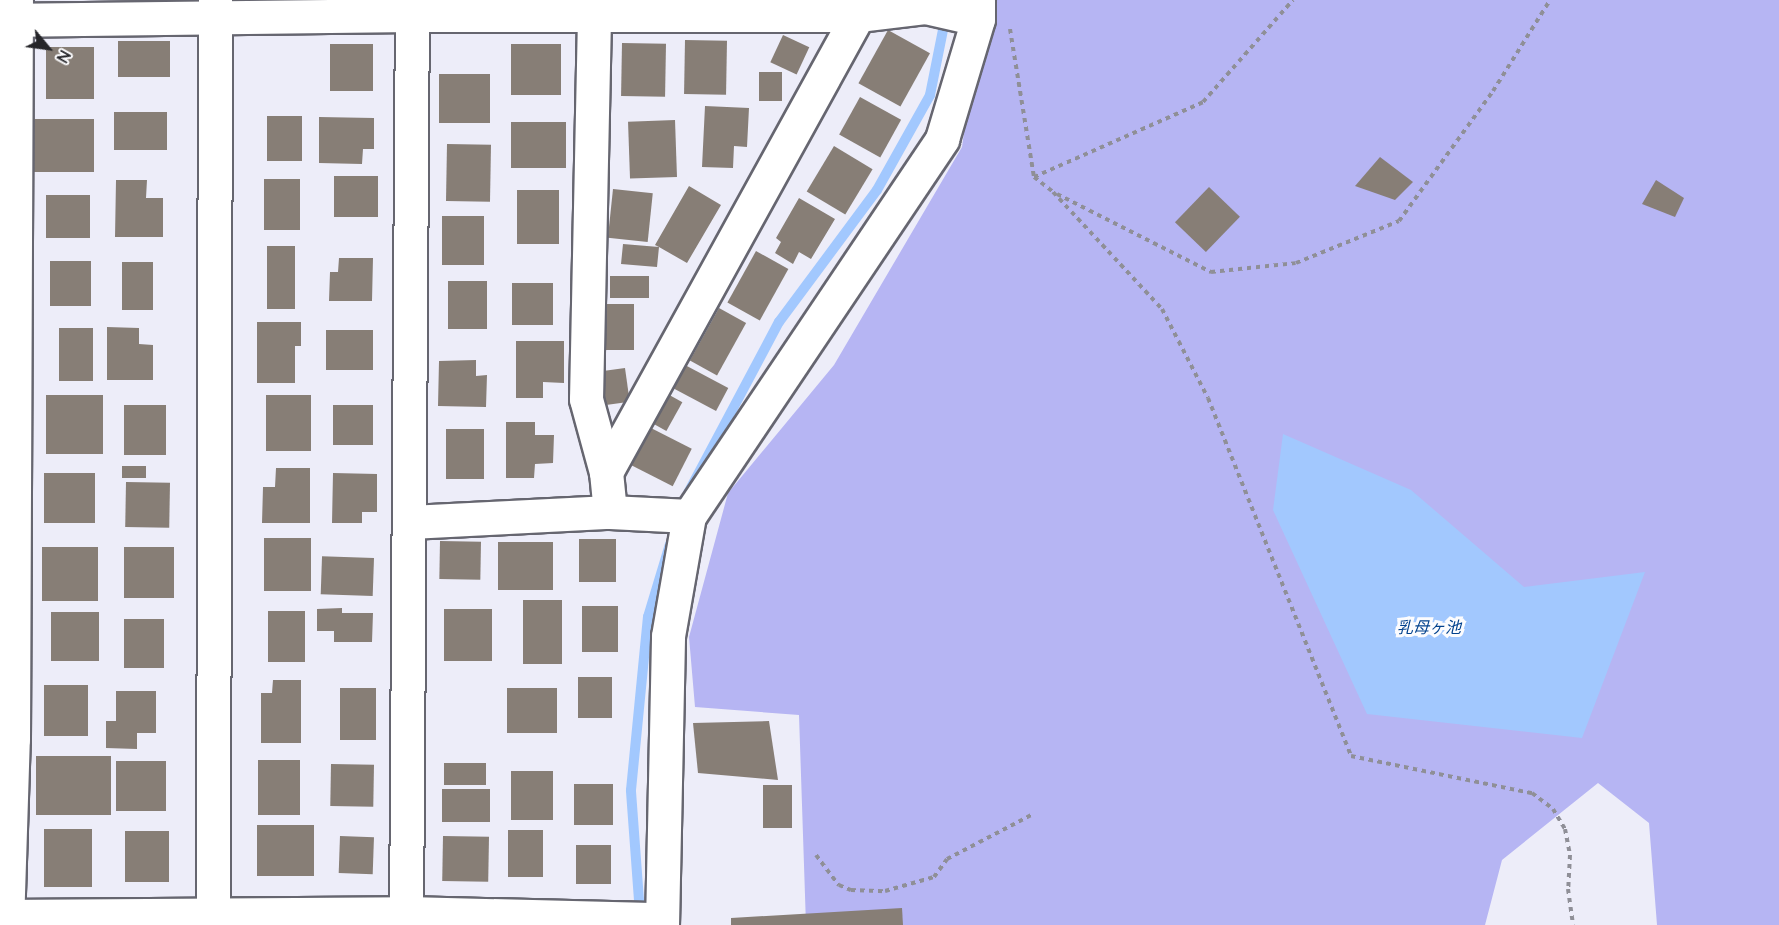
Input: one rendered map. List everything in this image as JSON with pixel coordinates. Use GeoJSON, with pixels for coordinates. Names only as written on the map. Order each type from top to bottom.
{"type":"FeatureCollection","features":[{"type":"Feature","properties":{"kind":"street"},"geometry":{"type":"LineString","coordinates":[[406,919],[412,7]]}},
{"type":"Feature","properties":{"kind":"street"},"geometry":{"type":"LineString","coordinates":[[412,7],[594,17],[856,8],[978,9],[942,139],[678,516],[668,636],[661,921],[618,918],[213,921],[5,919],[13,739],[7,208],[11,14],[412,7]]}},
{"type":"Feature","properties":{"kind":"street"},"geometry":{"type":"LineString","coordinates":[[606,472],[856,8]]}},
{"type":"Feature","properties":{"kind":"street"},"geometry":{"type":"LineString","coordinates":[[213,921],[215,9]]}},
{"type":"Feature","properties":{"kind":"street"},"geometry":{"type":"LineString","coordinates":[[594,17],[586,399],[606,472],[610,512]]}},
{"type":"Feature","properties":{"kind":"street"},"geometry":{"type":"LineString","coordinates":[[410,522],[610,512],[678,516]]}},
{"type":"Feature","properties":{"kind":"path"},"geometry":{"type":"LineString","coordinates":[[1034,177],[1203,102],[1293,0]]}},
{"type":"Feature","properties":{"kind":"path"},"geometry":{"type":"LineString","coordinates":[[1053,192],[1211,272],[1296,262],[1399,221],[1493,91],[1550,0]]}},
{"type":"Feature","properties":{"kind":"path"},"geometry":{"type":"LineString","coordinates":[[978,9],[1012,30],[1034,177],[1053,192],[1162,309],[1208,398],[1351,756],[1532,793],[1546,804],[1565,829],[1570,855],[1568,889],[1573,925]]}},
{"type":"Feature","properties":{"kind":"path"},"geometry":{"type":"LineString","coordinates":[[816,855],[839,885],[851,890],[885,891],[934,878],[947,859],[1031,815]]}},
{"type":"Feature","properties":{"kind":"shaded area"},"geometry":{"type":"Polygon","coordinates":[[[982,0],[1779,0],[1779,925],[1657,925],[1649,823],[1598,783],[1502,860],[1485,925],[806,925],[799,715],[695,707],[689,637],[728,493],[834,365],[962,147],[982,0]]]}},
{"type":"Feature","properties":{"kind":"water","name":"乳母ヶ池"},"geometry":{"type":"Polygon","coordinates":[[[1283,434],[1411,490],[1524,587],[1645,572],[1582,738],[1367,714],[1273,510],[1283,434]]]}},
{"type":"Feature","properties":{"kind":"building"},"geometry":{"type":"Polygon","coordinates":[[[888,30],[930,53],[900,107],[858,83],[888,30]]]}},
{"type":"Feature","properties":{"kind":"building"},"geometry":{"type":"Polygon","coordinates":[[[783,35],[809,47],[797,74],[770,62],[783,35]]]}},
{"type":"Feature","properties":{"kind":"building"},"geometry":{"type":"Polygon","coordinates":[[[685,40],[727,41],[726,95],[684,94],[685,40]]]}},
{"type":"Feature","properties":{"kind":"building"},"geometry":{"type":"Polygon","coordinates":[[[118,41],[170,41],[170,77],[118,77],[118,41]]]}},
{"type":"Feature","properties":{"kind":"building"},"geometry":{"type":"Polygon","coordinates":[[[622,43],[666,44],[665,97],[621,96],[622,43]]]}},
{"type":"Feature","properties":{"kind":"building"},"geometry":{"type":"Polygon","coordinates":[[[330,44],[373,44],[373,91],[330,91],[330,44]]]}},
{"type":"Feature","properties":{"kind":"building"},"geometry":{"type":"Polygon","coordinates":[[[511,44],[561,44],[561,95],[511,95],[511,44]]]}},
{"type":"Feature","properties":{"kind":"building"},"geometry":{"type":"Polygon","coordinates":[[[46,47],[94,47],[94,99],[46,99],[46,47]]]}},
{"type":"Feature","properties":{"kind":"building"},"geometry":{"type":"Polygon","coordinates":[[[759,72],[782,72],[782,101],[759,101],[759,72]]]}},
{"type":"Feature","properties":{"kind":"building"},"geometry":{"type":"Polygon","coordinates":[[[439,74],[490,74],[490,123],[439,123],[439,74]]]}},
{"type":"Feature","properties":{"kind":"building"},"geometry":{"type":"Polygon","coordinates":[[[860,97],[901,120],[880,157],[839,135],[860,97]]]}},
{"type":"Feature","properties":{"kind":"building"},"geometry":{"type":"Polygon","coordinates":[[[705,106],[749,108],[747,147],[734,146],[733,168],[702,167],[705,106]]]}},
{"type":"Feature","properties":{"kind":"building"},"geometry":{"type":"Polygon","coordinates":[[[114,112],[167,112],[167,150],[114,150],[114,112]]]}},
{"type":"Feature","properties":{"kind":"building"},"geometry":{"type":"Polygon","coordinates":[[[267,116],[302,116],[302,161],[267,161],[267,116]]]}},
{"type":"Feature","properties":{"kind":"building"},"geometry":{"type":"Polygon","coordinates":[[[319,117],[374,118],[374,149],[363,149],[362,164],[319,163],[319,117]]]}},
{"type":"Feature","properties":{"kind":"building"},"geometry":{"type":"Polygon","coordinates":[[[31,119],[94,119],[94,172],[31,172],[31,119]]]}},
{"type":"Feature","properties":{"kind":"building"},"geometry":{"type":"Polygon","coordinates":[[[675,120],[677,177],[630,179],[628,122],[675,120]]]}},
{"type":"Feature","properties":{"kind":"building"},"geometry":{"type":"Polygon","coordinates":[[[511,122],[566,122],[566,168],[511,168],[511,122]]]}},
{"type":"Feature","properties":{"kind":"building"},"geometry":{"type":"Polygon","coordinates":[[[447,144],[491,145],[490,202],[446,201],[447,144]]]}},
{"type":"Feature","properties":{"kind":"building"},"geometry":{"type":"Polygon","coordinates":[[[834,146],[873,169],[845,215],[807,191],[834,146]]]}},
{"type":"Feature","properties":{"kind":"building"},"geometry":{"type":"Polygon","coordinates":[[[1380,157],[1413,182],[1395,200],[1355,186],[1380,157]]]}},
{"type":"Feature","properties":{"kind":"building"},"geometry":{"type":"Polygon","coordinates":[[[334,176],[378,176],[378,217],[334,217],[334,176]]]}},
{"type":"Feature","properties":{"kind":"building"},"geometry":{"type":"Polygon","coordinates":[[[264,179],[300,179],[300,230],[264,230],[264,179]]]}},
{"type":"Feature","properties":{"kind":"building"},"geometry":{"type":"Polygon","coordinates":[[[116,180],[147,180],[146,198],[163,198],[163,237],[115,237],[116,180]]]}},
{"type":"Feature","properties":{"kind":"building"},"geometry":{"type":"Polygon","coordinates":[[[1656,180],[1684,198],[1675,217],[1642,204],[1656,180]]]}},
{"type":"Feature","properties":{"kind":"building"},"geometry":{"type":"Polygon","coordinates":[[[689,186],[721,205],[687,263],[655,245],[689,186]]]}},
{"type":"Feature","properties":{"kind":"building"},"geometry":{"type":"Polygon","coordinates":[[[1209,187],[1240,217],[1206,252],[1175,222],[1209,187]]]}},
{"type":"Feature","properties":{"kind":"building"},"geometry":{"type":"Polygon","coordinates":[[[613,189],[653,193],[648,242],[608,238],[613,189]]]}},
{"type":"Feature","properties":{"kind":"building"},"geometry":{"type":"Polygon","coordinates":[[[517,190],[559,190],[559,244],[517,244],[517,190]]]}},
{"type":"Feature","properties":{"kind":"building"},"geometry":{"type":"Polygon","coordinates":[[[46,195],[90,195],[90,238],[46,238],[46,195]]]}},
{"type":"Feature","properties":{"kind":"building"},"geometry":{"type":"Polygon","coordinates":[[[799,198],[835,219],[811,259],[799,252],[793,264],[775,253],[781,242],[776,238],[799,198]]]}},
{"type":"Feature","properties":{"kind":"building"},"geometry":{"type":"Polygon","coordinates":[[[442,216],[484,216],[484,265],[442,265],[442,216]]]}},
{"type":"Feature","properties":{"kind":"building"},"geometry":{"type":"Polygon","coordinates":[[[623,244],[659,247],[657,267],[621,264],[623,244]]]}},
{"type":"Feature","properties":{"kind":"building"},"geometry":{"type":"Polygon","coordinates":[[[267,246],[295,246],[295,309],[267,309],[267,246]]]}},
{"type":"Feature","properties":{"kind":"building"},"geometry":{"type":"Polygon","coordinates":[[[756,251],[788,269],[760,321],[727,303],[756,251]]]}},
{"type":"Feature","properties":{"kind":"building"},"geometry":{"type":"Polygon","coordinates":[[[339,258],[373,258],[372,301],[329,301],[330,272],[338,272],[339,258]]]}},
{"type":"Feature","properties":{"kind":"building"},"geometry":{"type":"Polygon","coordinates":[[[50,261],[91,261],[91,306],[50,306],[50,261]]]}},
{"type":"Feature","properties":{"kind":"building"},"geometry":{"type":"Polygon","coordinates":[[[122,262],[153,262],[153,310],[122,310],[122,262]]]}},
{"type":"Feature","properties":{"kind":"building"},"geometry":{"type":"Polygon","coordinates":[[[610,276],[649,276],[649,298],[610,298],[610,276]]]}},
{"type":"Feature","properties":{"kind":"building"},"geometry":{"type":"Polygon","coordinates":[[[448,281],[487,281],[487,329],[448,329],[448,281]]]}},
{"type":"Feature","properties":{"kind":"building"},"geometry":{"type":"Polygon","coordinates":[[[512,283],[553,283],[553,325],[512,325],[512,283]]]}},
{"type":"Feature","properties":{"kind":"building"},"geometry":{"type":"Polygon","coordinates":[[[603,304],[634,304],[634,350],[603,350],[603,304]]]}},
{"type":"Feature","properties":{"kind":"building"},"geometry":{"type":"Polygon","coordinates":[[[719,308],[746,323],[717,376],[690,360],[719,308]]]}},
{"type":"Feature","properties":{"kind":"building"},"geometry":{"type":"Polygon","coordinates":[[[257,322],[301,322],[301,346],[295,346],[295,383],[257,383],[257,322]]]}},
{"type":"Feature","properties":{"kind":"building"},"geometry":{"type":"Polygon","coordinates":[[[107,327],[139,328],[139,344],[153,345],[153,380],[107,380],[107,327]]]}},
{"type":"Feature","properties":{"kind":"building"},"geometry":{"type":"Polygon","coordinates":[[[59,328],[93,328],[93,381],[59,381],[59,328]]]}},
{"type":"Feature","properties":{"kind":"building"},"geometry":{"type":"Polygon","coordinates":[[[326,330],[373,330],[373,370],[326,370],[326,330]]]}},
{"type":"Feature","properties":{"kind":"building"},"geometry":{"type":"Polygon","coordinates":[[[516,341],[564,341],[564,383],[543,382],[543,398],[516,398],[516,341]]]}},
{"type":"Feature","properties":{"kind":"building"},"geometry":{"type":"Polygon","coordinates":[[[476,360],[476,376],[487,375],[486,407],[438,406],[439,361],[476,360]]]}},
{"type":"Feature","properties":{"kind":"building"},"geometry":{"type":"Polygon","coordinates":[[[685,365],[728,388],[716,411],[673,388],[685,365]]]}},
{"type":"Feature","properties":{"kind":"building"},"geometry":{"type":"Polygon","coordinates":[[[625,368],[630,402],[606,405],[601,371],[625,368]]]}},
{"type":"Feature","properties":{"kind":"building"},"geometry":{"type":"Polygon","coordinates":[[[664,392],[682,402],[666,431],[648,421],[664,392]]]}},
{"type":"Feature","properties":{"kind":"building"},"geometry":{"type":"Polygon","coordinates":[[[46,395],[103,395],[103,454],[46,454],[46,395]]]}},
{"type":"Feature","properties":{"kind":"building"},"geometry":{"type":"Polygon","coordinates":[[[266,395],[311,395],[311,451],[266,451],[266,395]]]}},
{"type":"Feature","properties":{"kind":"building"},"geometry":{"type":"Polygon","coordinates":[[[124,405],[166,405],[166,455],[124,455],[124,405]]]}},
{"type":"Feature","properties":{"kind":"building"},"geometry":{"type":"Polygon","coordinates":[[[333,405],[373,405],[373,445],[333,445],[333,405]]]}},
{"type":"Feature","properties":{"kind":"building"},"geometry":{"type":"Polygon","coordinates":[[[506,422],[535,422],[535,435],[554,435],[553,463],[535,464],[534,478],[506,478],[506,422]]]}},
{"type":"Feature","properties":{"kind":"building"},"geometry":{"type":"Polygon","coordinates":[[[649,427],[692,449],[673,486],[630,464],[649,427]]]}},
{"type":"Feature","properties":{"kind":"building"},"geometry":{"type":"Polygon","coordinates":[[[446,429],[484,429],[484,479],[446,479],[446,429]]]}},
{"type":"Feature","properties":{"kind":"building"},"geometry":{"type":"Polygon","coordinates":[[[122,466],[146,466],[146,478],[122,478],[122,466]]]}},
{"type":"Feature","properties":{"kind":"building"},"geometry":{"type":"Polygon","coordinates":[[[276,468],[310,468],[310,523],[262,523],[263,487],[275,487],[276,468]]]}},
{"type":"Feature","properties":{"kind":"building"},"geometry":{"type":"Polygon","coordinates":[[[44,473],[95,473],[95,523],[44,523],[44,473]]]}},
{"type":"Feature","properties":{"kind":"building"},"geometry":{"type":"Polygon","coordinates":[[[333,473],[377,474],[377,512],[362,512],[362,523],[332,523],[333,473]]]}},
{"type":"Feature","properties":{"kind":"building"},"geometry":{"type":"Polygon","coordinates":[[[126,482],[170,483],[169,528],[125,527],[126,482]]]}},
{"type":"Feature","properties":{"kind":"building"},"geometry":{"type":"Polygon","coordinates":[[[264,538],[311,538],[311,591],[264,591],[264,538]]]}},
{"type":"Feature","properties":{"kind":"building"},"geometry":{"type":"Polygon","coordinates":[[[579,539],[616,539],[616,582],[579,582],[579,539]]]}},
{"type":"Feature","properties":{"kind":"building"},"geometry":{"type":"Polygon","coordinates":[[[440,541],[481,542],[480,580],[439,579],[440,541]]]}},
{"type":"Feature","properties":{"kind":"building"},"geometry":{"type":"Polygon","coordinates":[[[498,542],[553,542],[553,590],[498,590],[498,542]]]}},
{"type":"Feature","properties":{"kind":"building"},"geometry":{"type":"Polygon","coordinates":[[[42,547],[98,547],[98,601],[42,601],[42,547]]]}},
{"type":"Feature","properties":{"kind":"building"},"geometry":{"type":"Polygon","coordinates":[[[124,547],[174,547],[174,598],[124,598],[124,547]]]}},
{"type":"Feature","properties":{"kind":"building"},"geometry":{"type":"Polygon","coordinates":[[[322,556],[374,558],[373,596],[321,594],[322,556]]]}},
{"type":"Feature","properties":{"kind":"building"},"geometry":{"type":"Polygon","coordinates":[[[523,600],[562,600],[562,664],[523,664],[523,600]]]}},
{"type":"Feature","properties":{"kind":"building"},"geometry":{"type":"Polygon","coordinates":[[[582,606],[618,606],[618,652],[582,652],[582,606]]]}},
{"type":"Feature","properties":{"kind":"building"},"geometry":{"type":"Polygon","coordinates":[[[342,608],[342,613],[373,613],[372,642],[334,642],[334,631],[317,631],[317,609],[342,608]]]}},
{"type":"Feature","properties":{"kind":"building"},"geometry":{"type":"Polygon","coordinates":[[[444,609],[492,609],[492,661],[444,661],[444,609]]]}},
{"type":"Feature","properties":{"kind":"building"},"geometry":{"type":"Polygon","coordinates":[[[268,611],[305,611],[305,662],[268,662],[268,611]]]}},
{"type":"Feature","properties":{"kind":"building"},"geometry":{"type":"Polygon","coordinates":[[[51,612],[99,612],[99,661],[51,661],[51,612]]]}},
{"type":"Feature","properties":{"kind":"building"},"geometry":{"type":"Polygon","coordinates":[[[124,619],[164,619],[164,668],[124,668],[124,619]]]}},
{"type":"Feature","properties":{"kind":"building"},"geometry":{"type":"Polygon","coordinates":[[[578,677],[612,677],[612,718],[578,718],[578,677]]]}},
{"type":"Feature","properties":{"kind":"building"},"geometry":{"type":"Polygon","coordinates":[[[273,680],[301,680],[301,743],[261,743],[261,693],[272,693],[273,680]]]}},
{"type":"Feature","properties":{"kind":"building"},"geometry":{"type":"Polygon","coordinates":[[[44,685],[88,685],[88,736],[44,736],[44,685]]]}},
{"type":"Feature","properties":{"kind":"building"},"geometry":{"type":"Polygon","coordinates":[[[340,688],[376,688],[376,740],[340,740],[340,688]]]}},
{"type":"Feature","properties":{"kind":"building"},"geometry":{"type":"Polygon","coordinates":[[[507,688],[557,688],[557,733],[507,733],[507,688]]]}},
{"type":"Feature","properties":{"kind":"building"},"geometry":{"type":"Polygon","coordinates":[[[116,691],[156,691],[156,733],[137,733],[137,749],[106,748],[106,721],[116,721],[116,691]]]}},
{"type":"Feature","properties":{"kind":"building"},"geometry":{"type":"Polygon","coordinates":[[[769,721],[778,780],[698,773],[693,723],[769,721]]]}},
{"type":"Feature","properties":{"kind":"building"},"geometry":{"type":"Polygon","coordinates":[[[36,756],[111,756],[111,815],[36,815],[36,756]]]}},
{"type":"Feature","properties":{"kind":"building"},"geometry":{"type":"Polygon","coordinates":[[[258,760],[300,760],[300,815],[258,815],[258,760]]]}},
{"type":"Feature","properties":{"kind":"building"},"geometry":{"type":"Polygon","coordinates":[[[116,761],[166,761],[166,811],[116,811],[116,761]]]}},
{"type":"Feature","properties":{"kind":"building"},"geometry":{"type":"Polygon","coordinates":[[[444,763],[486,763],[486,785],[444,785],[444,763]]]}},
{"type":"Feature","properties":{"kind":"building"},"geometry":{"type":"Polygon","coordinates":[[[331,764],[374,765],[373,807],[330,806],[331,764]]]}},
{"type":"Feature","properties":{"kind":"building"},"geometry":{"type":"Polygon","coordinates":[[[511,771],[553,771],[553,820],[511,820],[511,771]]]}},
{"type":"Feature","properties":{"kind":"building"},"geometry":{"type":"Polygon","coordinates":[[[574,784],[613,784],[613,825],[574,825],[574,784]]]}},
{"type":"Feature","properties":{"kind":"building"},"geometry":{"type":"Polygon","coordinates":[[[763,785],[792,785],[792,828],[763,828],[763,785]]]}},
{"type":"Feature","properties":{"kind":"building"},"geometry":{"type":"Polygon","coordinates":[[[442,789],[490,789],[490,822],[442,822],[442,789]]]}},
{"type":"Feature","properties":{"kind":"building"},"geometry":{"type":"Polygon","coordinates":[[[257,825],[314,825],[314,876],[257,876],[257,825]]]}},
{"type":"Feature","properties":{"kind":"building"},"geometry":{"type":"Polygon","coordinates":[[[44,829],[92,829],[92,887],[44,887],[44,829]]]}},
{"type":"Feature","properties":{"kind":"building"},"geometry":{"type":"Polygon","coordinates":[[[508,830],[543,830],[543,877],[508,877],[508,830]]]}},
{"type":"Feature","properties":{"kind":"building"},"geometry":{"type":"Polygon","coordinates":[[[125,831],[169,831],[169,882],[125,882],[125,831]]]}},
{"type":"Feature","properties":{"kind":"building"},"geometry":{"type":"Polygon","coordinates":[[[340,836],[374,837],[373,874],[339,873],[340,836]]]}},
{"type":"Feature","properties":{"kind":"building"},"geometry":{"type":"Polygon","coordinates":[[[443,836],[489,837],[488,882],[442,881],[443,836]]]}},
{"type":"Feature","properties":{"kind":"building"},"geometry":{"type":"Polygon","coordinates":[[[576,845],[611,845],[611,884],[576,884],[576,845]]]}},
{"type":"Feature","properties":{"kind":"building"},"geometry":{"type":"Polygon","coordinates":[[[902,908],[903,925],[731,925],[731,918],[902,908]]]}},
{"type":"Feature","properties":{"kind":"waterway"},"geometry":{"type":"LineString","coordinates":[[688,493],[779,322],[877,190],[930,95],[946,15]]}},
{"type":"Feature","properties":{"kind":"waterway"},"geometry":{"type":"LineString","coordinates":[[640,914],[631,790],[648,617],[670,544]]}}]}
